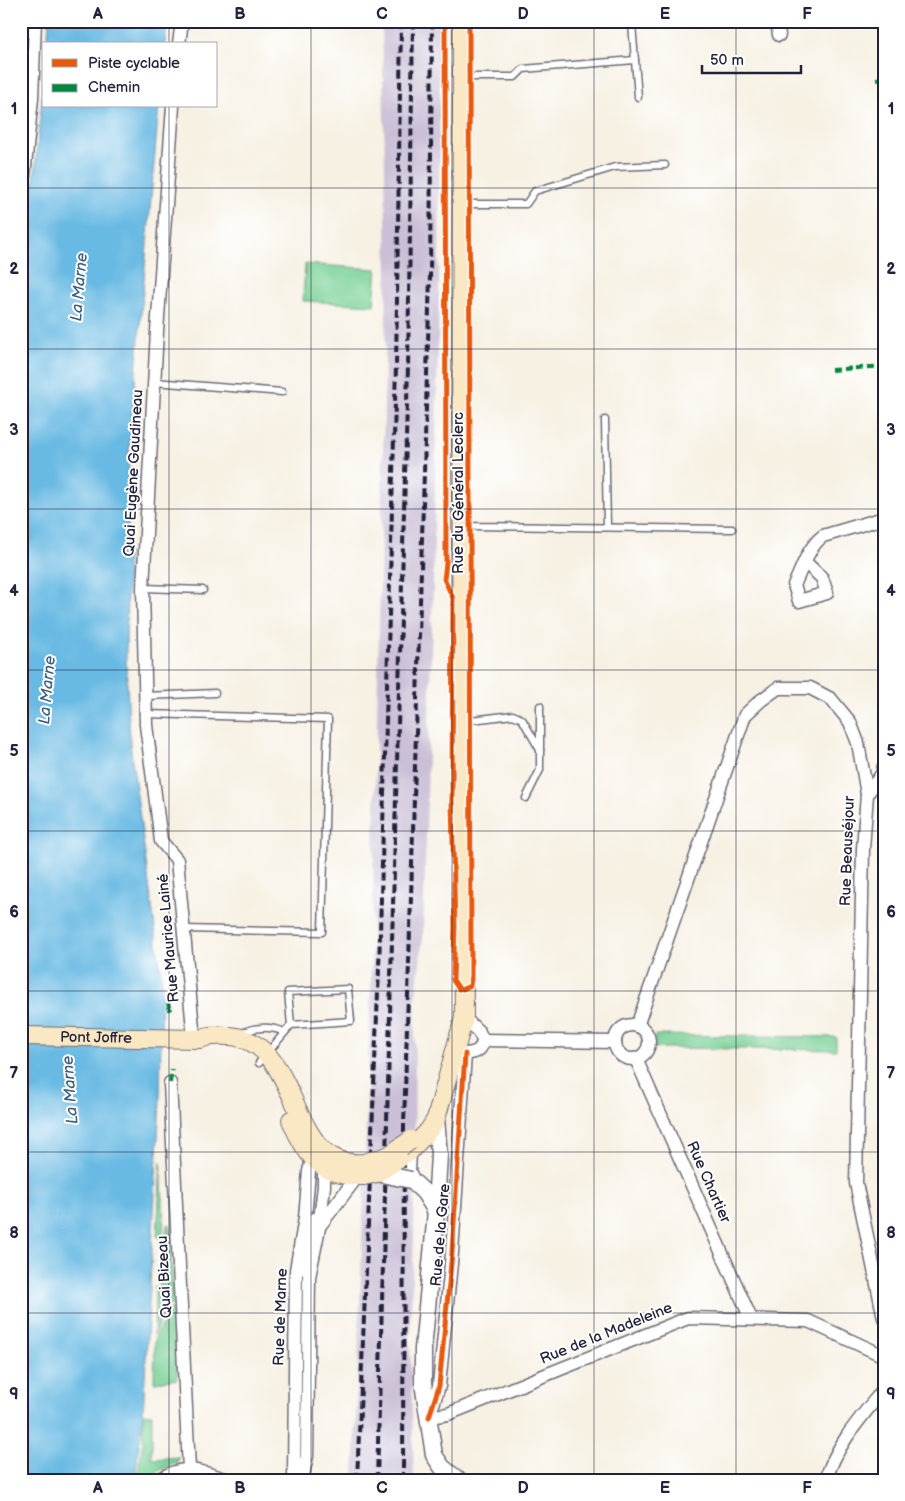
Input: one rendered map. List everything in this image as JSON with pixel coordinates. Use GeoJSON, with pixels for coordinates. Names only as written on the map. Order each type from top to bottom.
{"type":"FeatureCollection","features":[{"type":"Feature","properties":{"kind":"main road","name":"Rue du Général Leclerc"},"geometry":{"type":"LineString","coordinates":[[422,1134],[433,1092],[462,1035],[460,989],[463,951],[461,497],[462,21]]}},
{"type":"Feature","properties":{"kind":"main road"},"geometry":{"type":"LineString","coordinates":[[197,1039],[210,1035],[235,1037],[249,1041],[263,1058],[302,1145],[320,1159],[341,1160],[352,1163],[365,1172],[422,1134]]}},
{"type":"Feature","properties":{"kind":"main road","name":"Pont Joffre"},"geometry":{"type":"LineString","coordinates":[[21,1036],[197,1039]]}},
{"type":"Feature","properties":{"kind":"main road"},"geometry":{"type":"LineString","coordinates":[[197,1039],[263,1058]]}},
{"type":"Feature","properties":{"kind":"street"},"geometry":{"type":"LineString","coordinates":[[21,205],[27,100],[35,21]]}},
{"type":"Feature","properties":{"kind":"street"},"geometry":{"type":"LineString","coordinates":[[179,42],[182,21]]}},
{"type":"Feature","properties":{"kind":"street"},"geometry":{"type":"LineString","coordinates":[[777,21],[779,35]]}},
{"type":"Feature","properties":{"kind":"street","name":"Quai Eugène Gaudineau"},"geometry":{"type":"LineString","coordinates":[[161,841],[146,714],[143,588],[154,382],[173,108]]}},
{"type":"Feature","properties":{"kind":"street"},"geometry":{"type":"LineString","coordinates":[[805,562],[816,541],[822,536],[884,518]]}},
{"type":"Feature","properties":{"kind":"street","name":"Rue Beauséjour"},"geometry":{"type":"LineString","coordinates":[[637,1026],[745,715],[778,688],[810,688],[831,699],[850,722],[853,729],[858,743],[867,794],[862,849],[856,1183],[884,1318]]}},
{"type":"Feature","properties":{"kind":"street"},"geometry":{"type":"LineString","coordinates":[[867,794],[882,774],[884,766]]}},
{"type":"Feature","properties":{"kind":"street","name":"Rue Maurice Lainé"},"geometry":{"type":"LineString","coordinates":[[161,841],[177,860],[197,1039]]}},
{"type":"Feature","properties":{"kind":"street"},"geometry":{"type":"LineString","coordinates":[[637,1026],[643,1029],[649,1041],[646,1052],[636,1059],[630,1059],[619,1054],[615,1042],[622,1028],[637,1026]]}},
{"type":"Feature","properties":{"kind":"street"},"geometry":{"type":"LineString","coordinates":[[479,1032],[483,1040],[481,1048],[474,1053],[462,1035],[479,1032]]}},
{"type":"Feature","properties":{"kind":"street","name":"Rue de la Gare"},"geometry":{"type":"LineString","coordinates":[[429,1417],[439,1386],[452,1253],[462,1035]]}},
{"type":"Feature","properties":{"kind":"street"},"geometry":{"type":"LineString","coordinates":[[483,1040],[615,1042]]}},
{"type":"Feature","properties":{"kind":"street","name":"Rue Chartier"},"geometry":{"type":"LineString","coordinates":[[636,1059],[751,1319]]}},
{"type":"Feature","properties":{"kind":"street","name":"Quai Bizeau"},"geometry":{"type":"LineString","coordinates":[[170,1083],[190,1469]]}},
{"type":"Feature","properties":{"kind":"street"},"geometry":{"type":"LineString","coordinates":[[411,1180],[407,1171],[422,1134]]}},
{"type":"Feature","properties":{"kind":"street","name":"Rue de la Gare"},"geometry":{"type":"LineString","coordinates":[[422,1134],[436,1211],[422,1349],[423,1383],[434,1455],[439,1474]]}},
{"type":"Feature","properties":{"kind":"street","name":"Rue de Marne"},"geometry":{"type":"LineString","coordinates":[[297,1479],[306,1456],[309,1277],[319,1228],[324,1186],[320,1159]]}},
{"type":"Feature","properties":{"kind":"street","name":"Rue de Marne"},"geometry":{"type":"LineString","coordinates":[[297,1479],[296,1270],[302,1242],[307,1184],[320,1159]]}},
{"type":"Feature","properties":{"kind":"street"},"geometry":{"type":"LineString","coordinates":[[365,1172],[411,1180]]}},
{"type":"Feature","properties":{"kind":"street","name":"Rue de Marne"},"geometry":{"type":"LineString","coordinates":[[319,1228],[336,1201],[365,1172]]}},
{"type":"Feature","properties":{"kind":"street","name":"Rue de la Gare"},"geometry":{"type":"LineString","coordinates":[[411,1180],[424,1192],[436,1211]]}},
{"type":"Feature","properties":{"kind":"street","name":"Rue de la Madeleine"},"geometry":{"type":"LineString","coordinates":[[429,1417],[448,1414],[688,1318],[808,1321],[884,1356]]}},
{"type":"Feature","properties":{"kind":"street"},"geometry":{"type":"LineString","coordinates":[[826,1480],[830,1463],[861,1417],[884,1389]]}},
{"type":"Feature","properties":{"kind":"street"},"geometry":{"type":"LineString","coordinates":[[159,1480],[177,1470],[190,1469],[228,1480]]}},
{"type":"Feature","properties":{"kind":"street"},"geometry":{"type":"LineString","coordinates":[[439,1474],[458,1480]]}},
{"type":"Feature","properties":{"kind":"lane"},"geometry":{"type":"LineString","coordinates":[[632,24],[638,97]]}},
{"type":"Feature","properties":{"kind":"lane"},"geometry":{"type":"LineString","coordinates":[[462,77],[515,76],[523,69],[635,60]]}},
{"type":"Feature","properties":{"kind":"lane"},"geometry":{"type":"LineString","coordinates":[[462,204],[526,204],[535,191],[615,167],[665,165]]}},
{"type":"Feature","properties":{"kind":"lane"},"geometry":{"type":"LineString","coordinates":[[154,382],[282,392]]}},
{"type":"Feature","properties":{"kind":"lane"},"geometry":{"type":"LineString","coordinates":[[605,420],[607,527]]}},
{"type":"Feature","properties":{"kind":"lane"},"geometry":{"type":"LineString","coordinates":[[461,497],[470,526],[732,529]]}},
{"type":"Feature","properties":{"kind":"lane"},"geometry":{"type":"LineString","coordinates":[[143,588],[203,590]]}},
{"type":"Feature","properties":{"kind":"lane"},"geometry":{"type":"LineString","coordinates":[[146,696],[215,693]]}},
{"type":"Feature","properties":{"kind":"lane"},"geometry":{"type":"LineString","coordinates":[[526,798],[540,770],[540,706]]}},
{"type":"Feature","properties":{"kind":"lane"},"geometry":{"type":"LineString","coordinates":[[146,714],[328,719],[322,932],[184,929]]}},
{"type":"Feature","properties":{"kind":"lane"},"geometry":{"type":"LineString","coordinates":[[462,721],[513,716],[522,719],[540,750]]}},
{"type":"Feature","properties":{"kind":"lane"},"geometry":{"type":"LineString","coordinates":[[263,1058],[291,1025],[288,992],[348,989],[351,1020],[291,1025]]}},
{"type":"Feature","properties":{"kind":"lane"},"geometry":{"type":"LineString","coordinates":[[235,1037],[251,1028],[260,1027],[274,1027],[286,1032]]}},
{"type":"Feature","properties":{"kind":"shaded area"},"geometry":{"type":"Polygon","coordinates":[[[382,21],[440,21],[439,291],[433,586],[423,938],[415,1002],[414,1235],[410,1339],[414,1480],[354,1480],[371,983],[387,272],[382,21]]]}},
{"type":"Feature","properties":{"kind":"green space"},"geometry":{"type":"Polygon","coordinates":[[[305,264],[377,269],[374,305],[303,301],[305,264]]]}},
{"type":"Feature","properties":{"kind":"green space"},"geometry":{"type":"Polygon","coordinates":[[[655,1035],[836,1037],[836,1050],[654,1048],[655,1035]]]}},
{"type":"Feature","properties":{"kind":"green space"},"geometry":{"type":"Polygon","coordinates":[[[161,1162],[164,1221],[162,1239],[157,1236],[161,1162]]]}},
{"type":"Feature","properties":{"kind":"green space"},"geometry":{"type":"Polygon","coordinates":[[[170,1224],[173,1305],[163,1306],[159,1281],[167,1225],[170,1224]]]}},
{"type":"Feature","properties":{"kind":"green space"},"geometry":{"type":"Polygon","coordinates":[[[155,1287],[157,1287],[162,1317],[154,1335],[155,1287]]]}},
{"type":"Feature","properties":{"kind":"green space"},"geometry":{"type":"Polygon","coordinates":[[[173,1309],[178,1379],[154,1382],[155,1337],[165,1319],[164,1310],[173,1309]]]}},
{"type":"Feature","properties":{"kind":"green space"},"geometry":{"type":"Polygon","coordinates":[[[143,1414],[152,1414],[152,1459],[179,1457],[177,1463],[160,1470],[151,1480],[137,1480],[143,1441],[143,1414]]]}},
{"type":"Feature","properties":{"kind":"water"},"geometry":{"type":"Polygon","coordinates":[[[49,21],[167,21],[165,42],[47,42],[49,21]]]}},
{"type":"Feature","properties":{"kind":"water","name":"La Marne"},"geometry":{"type":"Polygon","coordinates":[[[42,96],[42,108],[159,108],[129,454],[126,661],[130,743],[162,980],[160,1102],[143,1414],[135,1480],[21,1480],[21,317],[42,96]]]}},
{"type":"Feature","properties":{"kind":"railway"},"geometry":{"type":"LineString","coordinates":[[357,1480],[379,969],[396,367],[401,21]]}},
{"type":"Feature","properties":{"kind":"railway"},"geometry":{"type":"LineString","coordinates":[[377,1480],[408,367],[413,21]]}},
{"type":"Feature","properties":{"kind":"railway"},"geometry":{"type":"LineString","coordinates":[[403,1480],[404,1125],[430,276],[432,21]]}},
{"type":"Feature","properties":{"kind":"marked path"},"geometry":{"type":"LineString","coordinates":[[876,79],[884,78]]}},
{"type":"Feature","properties":{"kind":"marked path"},"geometry":{"type":"LineString","coordinates":[[831,370],[884,366]]}},
{"type":"Feature","properties":{"kind":"marked path"},"geometry":{"type":"LineString","coordinates":[[168,1003],[171,1014]]}},
{"type":"Feature","properties":{"kind":"marked path"},"geometry":{"type":"LineString","coordinates":[[170,1083],[172,1069]]}},
{"type":"Feature","properties":{"kind":"cycle path"},"geometry":{"type":"LineString","coordinates":[[445,21],[446,563],[444,579],[453,598],[452,801],[455,927],[453,980],[459,989]]}},
{"type":"Feature","properties":{"kind":"cycle path"},"geometry":{"type":"LineString","coordinates":[[463,989],[470,986],[471,979],[469,21]]}},
{"type":"Feature","properties":{"kind":"cycle path"},"geometry":{"type":"LineString","coordinates":[[429,1417],[439,1386],[452,1253],[465,1054]]}}]}
